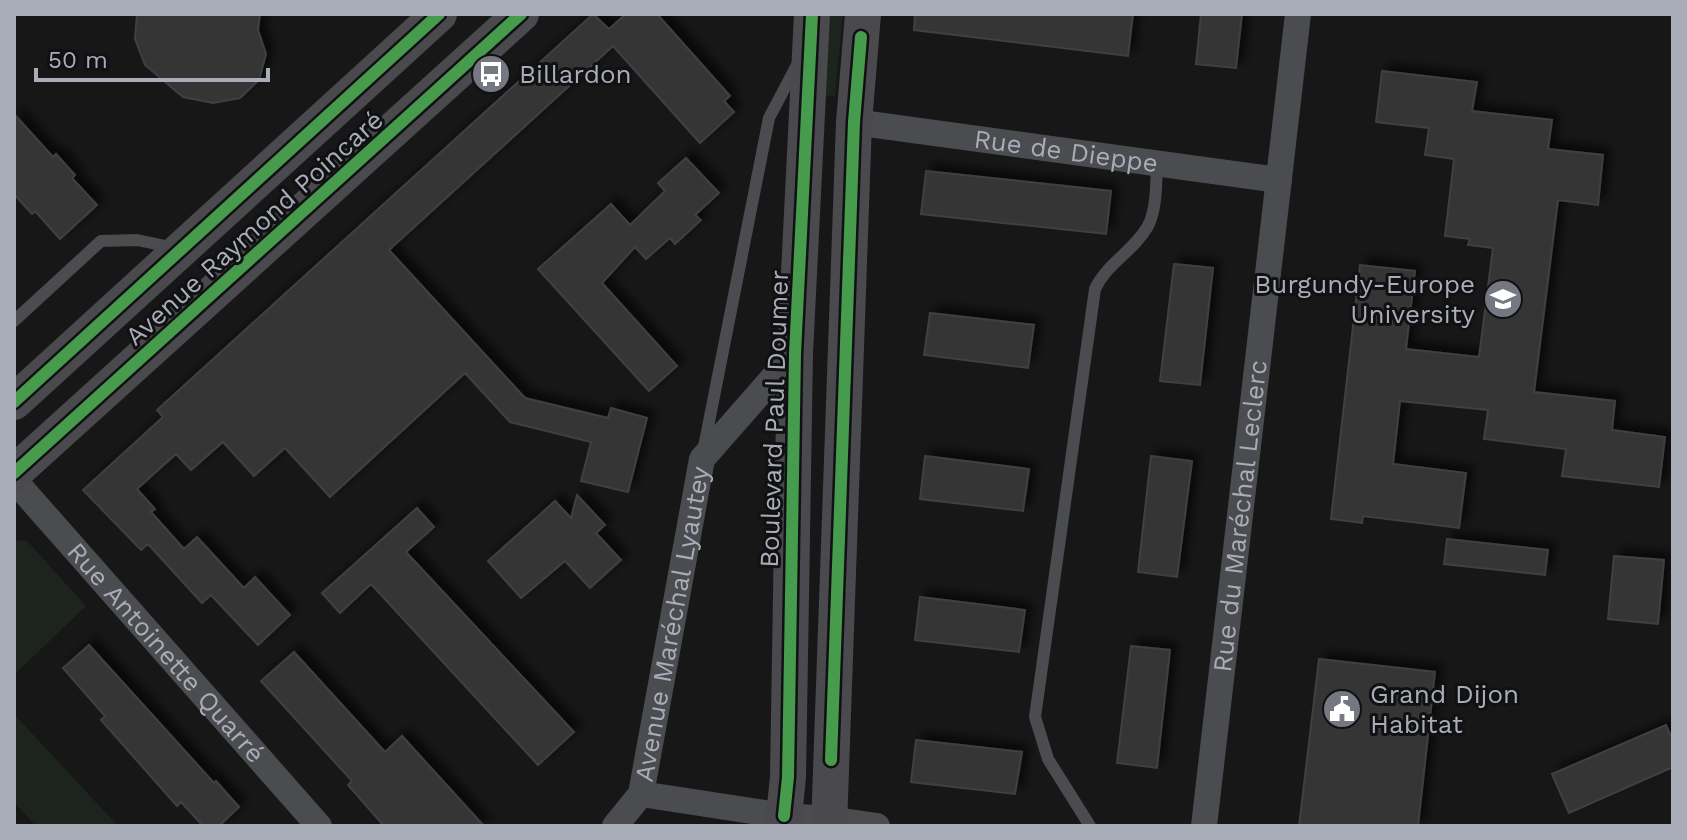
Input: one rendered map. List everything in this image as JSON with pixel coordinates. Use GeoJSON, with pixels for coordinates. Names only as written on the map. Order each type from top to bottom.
{"type":"FeatureCollection","features":[{"type":"Feature","properties":{"kind":"main road","name":"Avenue Raymond Poincaré"},"geometry":{"type":"LineString","coordinates":[[14,402],[439,14]]}},
{"type":"Feature","properties":{"kind":"main road","name":"Avenue Raymond Poincaré"},"geometry":{"type":"LineString","coordinates":[[14,473],[521,14]]}},
{"type":"Feature","properties":{"kind":"main road"},"geometry":{"type":"LineString","coordinates":[[829,822],[854,122],[863,14]]}},
{"type":"Feature","properties":{"kind":"main road","name":"Boulevard Paul Doumer"},"geometry":{"type":"LineString","coordinates":[[783,821],[788,777],[795,353],[812,27]]}},
{"type":"Feature","properties":{"kind":"street","name":"Rue du Maréchal Leclerc"},"geometry":{"type":"LineString","coordinates":[[1204,826],[1298,14]]}},
{"type":"Feature","properties":{"kind":"street","name":"Rue de Dieppe"},"geometry":{"type":"LineString","coordinates":[[854,122],[1279,180]]}},
{"type":"Feature","properties":{"kind":"street","name":"Avenue Maréchal Lyautey"},"geometry":{"type":"LineString","coordinates":[[615,826],[641,794],[702,459],[795,353]]}},
{"type":"Feature","properties":{"kind":"street","name":"Rue Antoinette Quarré"},"geometry":{"type":"LineString","coordinates":[[14,480],[319,826]]}},
{"type":"Feature","properties":{"kind":"street"},"geometry":{"type":"LineString","coordinates":[[641,794],[783,821],[877,826]]}},
{"type":"Feature","properties":{"kind":"lane"},"geometry":{"type":"LineString","coordinates":[[702,459],[769,118],[812,27]]}},
{"type":"Feature","properties":{"kind":"lane"},"geometry":{"type":"LineString","coordinates":[[1090,826],[1048,759],[1035,717],[1095,289],[1103,274],[1148,226],[1153,211],[1157,163]]}},
{"type":"Feature","properties":{"kind":"lane"},"geometry":{"type":"LineString","coordinates":[[14,321],[101,241],[137,240],[181,250]]}},
{"type":"Feature","properties":{"kind":"shaded area"},"geometry":{"type":"Polygon","coordinates":[[[825,14],[843,14],[835,96],[822,97],[825,14]]]}},
{"type":"Feature","properties":{"kind":"shaded area"},"geometry":{"type":"Polygon","coordinates":[[[14,540],[27,541],[86,606],[14,675],[14,540]]]}},
{"type":"Feature","properties":{"kind":"shaded area"},"geometry":{"type":"Polygon","coordinates":[[[14,714],[118,826],[36,826],[14,802],[14,714]]]}},
{"type":"Feature","properties":{"kind":"building"},"geometry":{"type":"Polygon","coordinates":[[[137,14],[260,14],[258,30],[266,54],[259,80],[240,98],[213,103],[183,97],[145,65],[135,39],[137,14]]]}},
{"type":"Feature","properties":{"kind":"building"},"geometry":{"type":"Polygon","coordinates":[[[593,14],[609,29],[626,14],[657,14],[730,96],[724,101],[734,112],[700,143],[613,46],[389,250],[525,398],[608,418],[611,408],[647,418],[628,492],[581,481],[591,442],[510,422],[465,373],[330,497],[285,448],[254,476],[223,442],[191,470],[176,454],[137,489],[155,509],[151,512],[184,549],[197,537],[244,588],[255,577],[290,615],[258,645],[211,595],[202,603],[148,544],[141,550],[83,490],[163,417],[157,410],[593,14]]]}},
{"type":"Feature","properties":{"kind":"building"},"geometry":{"type":"Polygon","coordinates":[[[915,14],[1133,14],[1128,56],[914,30],[915,14]]]}},
{"type":"Feature","properties":{"kind":"building"},"geometry":{"type":"Polygon","coordinates":[[[1201,14],[1242,14],[1236,68],[1196,64],[1201,14]]]}},
{"type":"Feature","properties":{"kind":"building"},"geometry":{"type":"Polygon","coordinates":[[[1382,71],[1477,82],[1472,111],[1552,120],[1548,149],[1603,155],[1598,205],[1558,200],[1534,392],[1615,401],[1612,430],[1665,437],[1659,487],[1562,476],[1566,449],[1484,439],[1488,410],[1400,401],[1393,464],[1466,473],[1459,528],[1363,516],[1362,523],[1331,519],[1360,265],[1415,271],[1406,349],[1479,357],[1493,248],[1468,245],[1470,239],[1445,236],[1454,159],[1425,155],[1429,128],[1376,122],[1382,71]]]}},
{"type":"Feature","properties":{"kind":"building"},"geometry":{"type":"Polygon","coordinates":[[[14,114],[53,157],[56,154],[75,175],[72,178],[97,205],[60,239],[35,211],[32,214],[14,194],[14,114]]]}},
{"type":"Feature","properties":{"kind":"building"},"geometry":{"type":"Polygon","coordinates":[[[686,158],[719,193],[695,215],[701,220],[675,244],[670,238],[646,259],[635,247],[602,283],[677,366],[649,391],[538,269],[611,204],[630,225],[665,191],[658,183],[686,158]]]}},
{"type":"Feature","properties":{"kind":"building"},"geometry":{"type":"Polygon","coordinates":[[[926,171],[1111,191],[1106,234],[921,214],[926,171]]]}},
{"type":"Feature","properties":{"kind":"building"},"geometry":{"type":"Polygon","coordinates":[[[1174,264],[1213,268],[1200,385],[1160,381],[1174,264]]]}},
{"type":"Feature","properties":{"kind":"building"},"geometry":{"type":"Polygon","coordinates":[[[930,313],[1034,325],[1028,368],[924,355],[930,313]]]}},
{"type":"Feature","properties":{"kind":"building"},"geometry":{"type":"Polygon","coordinates":[[[925,456],[1029,469],[1023,511],[920,499],[925,456]]]}},
{"type":"Feature","properties":{"kind":"building"},"geometry":{"type":"Polygon","coordinates":[[[1151,456],[1192,461],[1177,577],[1138,572],[1151,456]]]}},
{"type":"Feature","properties":{"kind":"building"},"geometry":{"type":"Polygon","coordinates":[[[577,495],[605,525],[596,533],[621,560],[590,588],[565,561],[521,598],[488,561],[555,501],[571,518],[577,495]]]}},
{"type":"Feature","properties":{"kind":"building"},"geometry":{"type":"Polygon","coordinates":[[[417,508],[434,527],[406,552],[574,732],[538,765],[371,584],[340,613],[322,593],[417,508]]]}},
{"type":"Feature","properties":{"kind":"building"},"geometry":{"type":"Polygon","coordinates":[[[1447,539],[1548,550],[1545,575],[1444,564],[1447,539]]]}},
{"type":"Feature","properties":{"kind":"building"},"geometry":{"type":"Polygon","coordinates":[[[1614,556],[1664,560],[1658,624],[1608,619],[1614,556]]]}},
{"type":"Feature","properties":{"kind":"building"},"geometry":{"type":"Polygon","coordinates":[[[920,597],[1025,610],[1019,652],[915,640],[920,597]]]}},
{"type":"Feature","properties":{"kind":"building"},"geometry":{"type":"Polygon","coordinates":[[[89,645],[239,807],[219,826],[203,826],[181,802],[177,806],[101,720],[105,716],[63,668],[89,645]]]}},
{"type":"Feature","properties":{"kind":"building"},"geometry":{"type":"Polygon","coordinates":[[[1131,646],[1170,650],[1157,768],[1117,763],[1131,646]]]}},
{"type":"Feature","properties":{"kind":"building"},"geometry":{"type":"Polygon","coordinates":[[[294,652],[385,752],[402,736],[484,826],[384,826],[348,785],[352,781],[261,681],[294,652]]]}},
{"type":"Feature","properties":{"kind":"building"},"geometry":{"type":"Polygon","coordinates":[[[1319,659],[1435,672],[1418,826],[1299,826],[1319,659]]]}},
{"type":"Feature","properties":{"kind":"building"},"geometry":{"type":"Polygon","coordinates":[[[1666,725],[1673,741],[1673,767],[1569,813],[1552,774],[1666,725]]]}},
{"type":"Feature","properties":{"kind":"building"},"geometry":{"type":"Polygon","coordinates":[[[916,740],[1022,752],[1015,794],[911,782],[916,740]]]}},
{"type":"Feature","properties":{"kind":"cycle path"},"geometry":{"type":"LineString","coordinates":[[14,402],[439,14]]}},
{"type":"Feature","properties":{"kind":"cycle path"},"geometry":{"type":"LineString","coordinates":[[14,473],[521,14]]}},
{"type":"Feature","properties":{"kind":"cycle path"},"geometry":{"type":"LineString","coordinates":[[784,816],[788,777],[795,353],[812,14]]}},
{"type":"Feature","properties":{"kind":"cycle path"},"geometry":{"type":"LineString","coordinates":[[831,760],[854,122],[861,37]]}},
{"type":"Feature","properties":{"kind":"place","name":"Billardon"},"geometry":{"type":"Point","coordinates":[491,74]}},
{"type":"Feature","properties":{"kind":"place","name":"Burgundy-Europe University"},"geometry":{"type":"Point","coordinates":[1503,299]}},
{"type":"Feature","properties":{"kind":"place","name":"Grand Dijon Habitat"},"geometry":{"type":"Point","coordinates":[1342,709]}}]}
